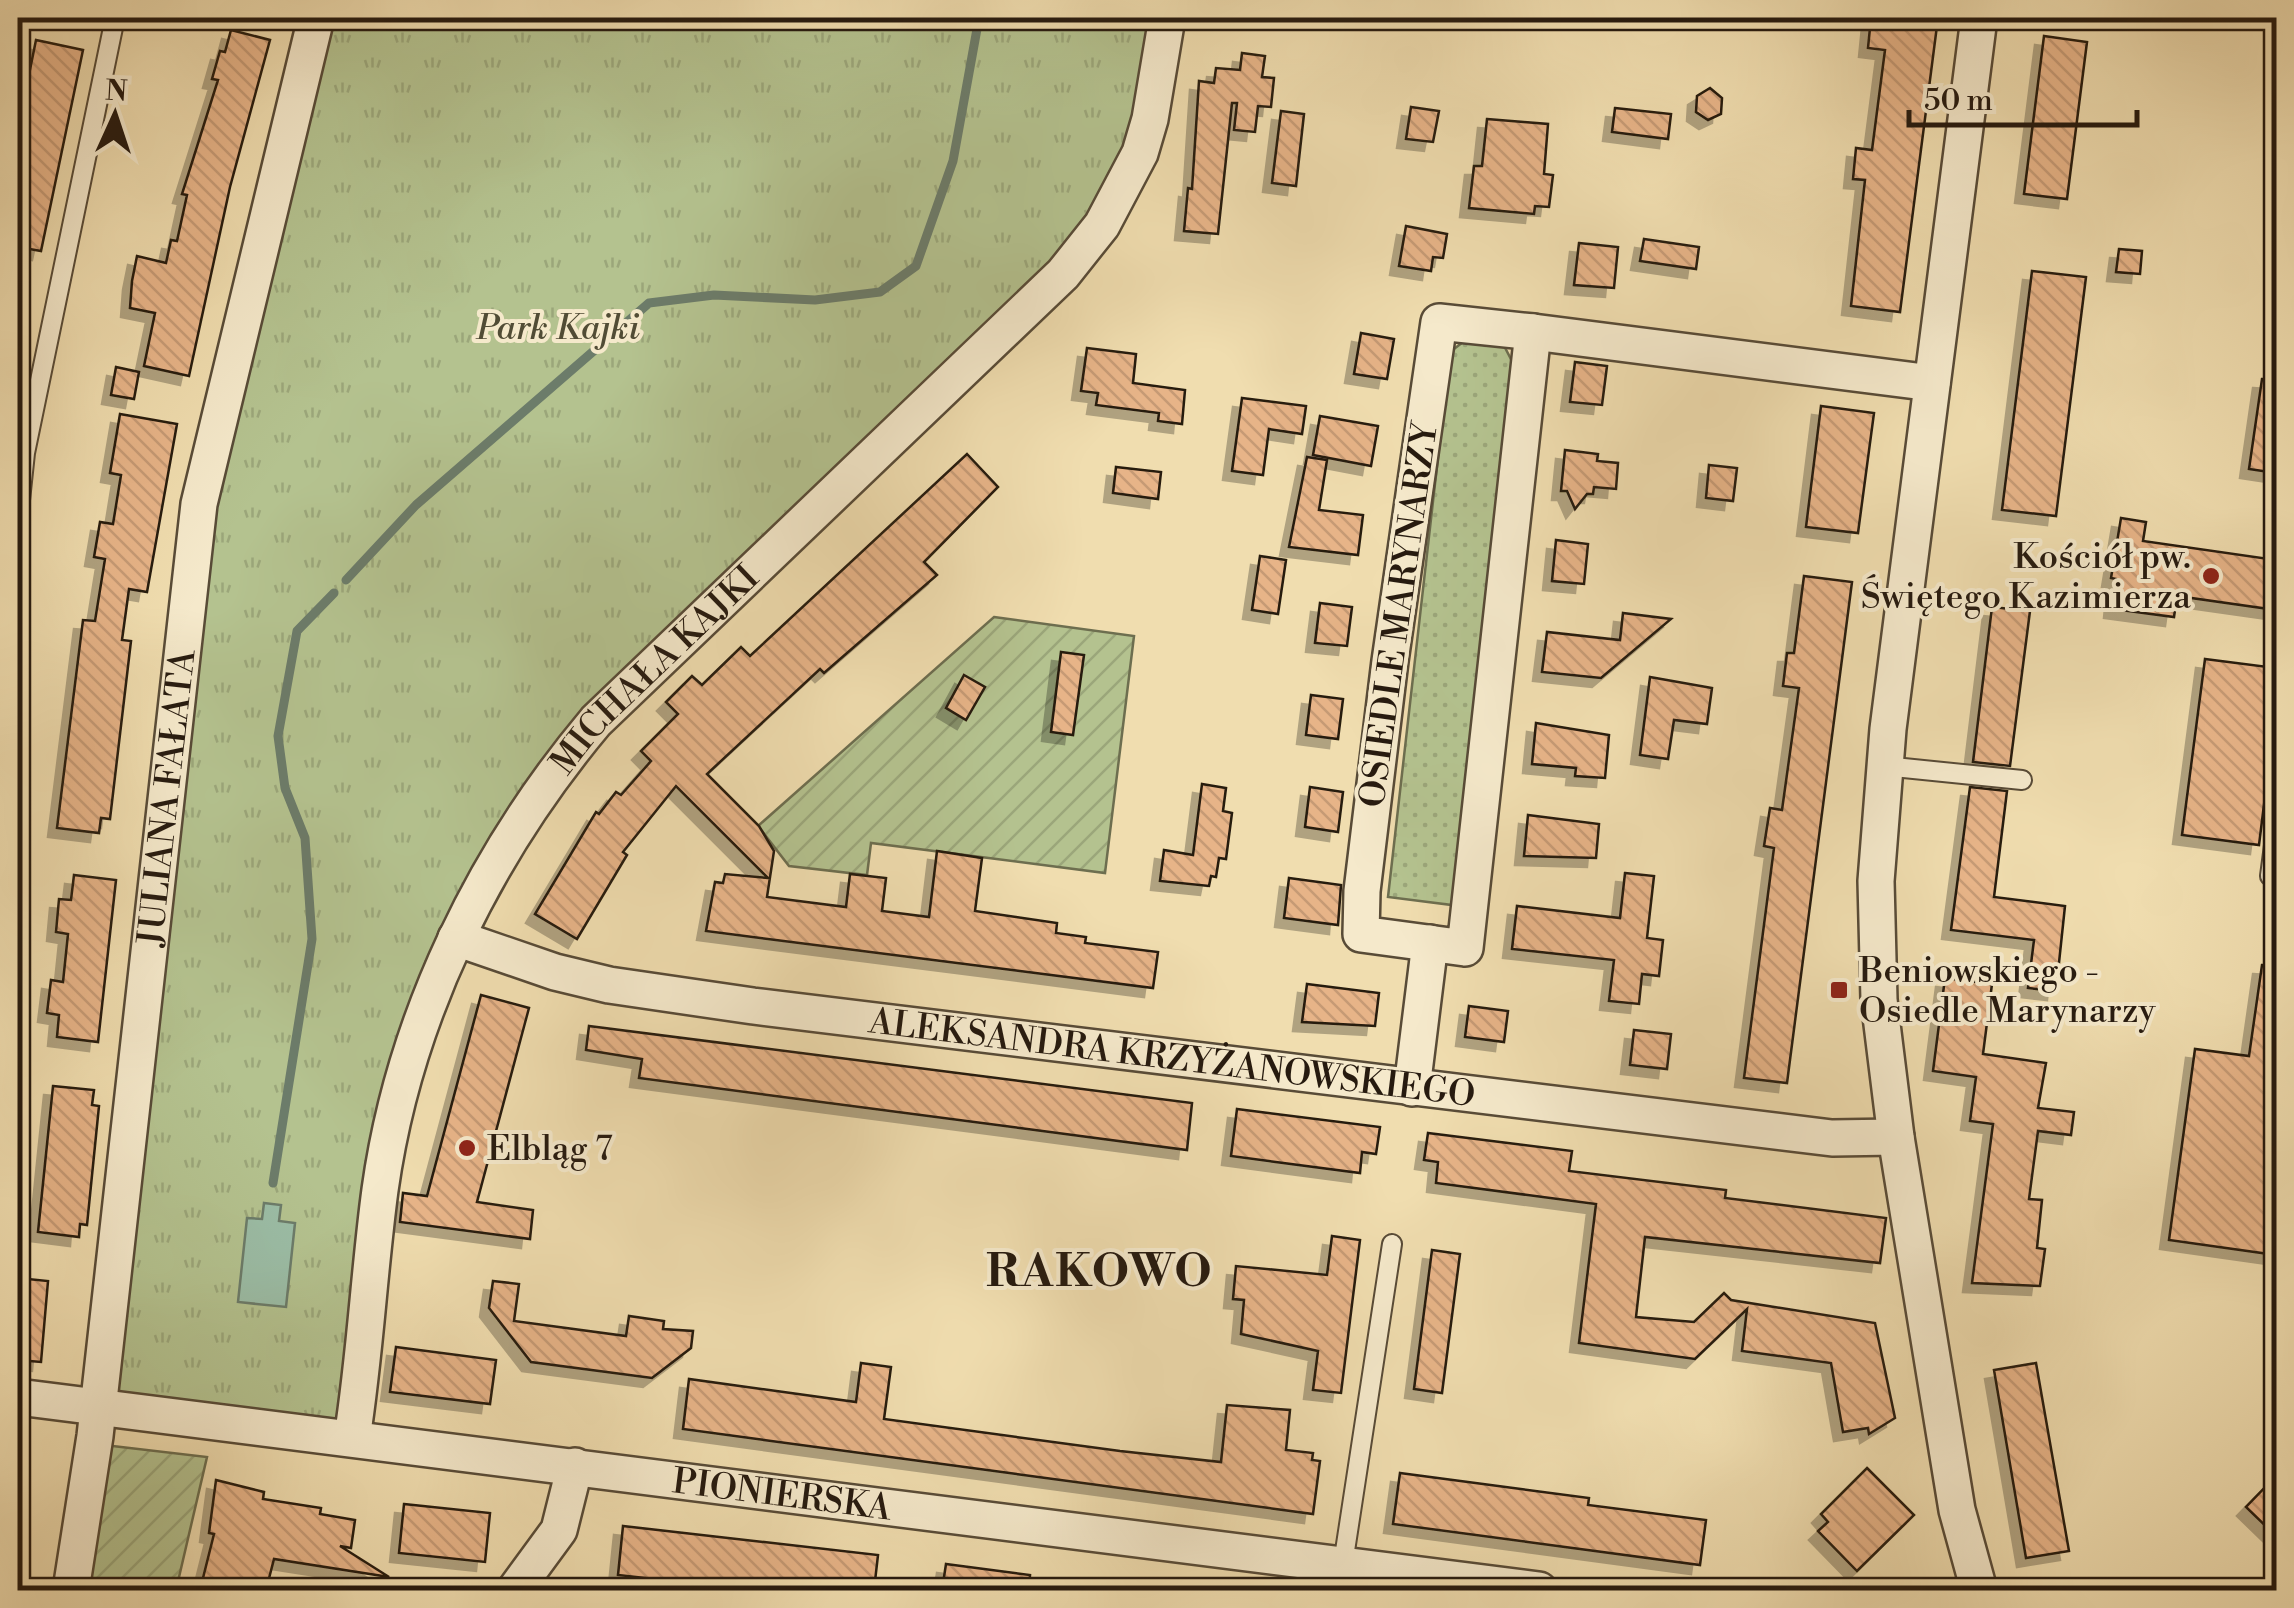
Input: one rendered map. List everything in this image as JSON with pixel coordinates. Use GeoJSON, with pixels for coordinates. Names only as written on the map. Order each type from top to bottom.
{"type":"FeatureCollection","features":[{"type":"Feature","properties":{"kind":"street","name":"JULIANA FAŁATA"},"geometry":{"type":"LineString","coordinates":[[71,1590],[82,1537],[98,1406],[199,504],[316,18]]}},
{"type":"Feature","properties":{"kind":"street","name":"MICHAŁA KAJKI"},"geometry":{"type":"LineString","coordinates":[[352,1438],[381,1187],[404,1081],[456,938],[524,814],[596,721],[650,664],[1063,274],[1102,225],[1140,152],[1150,119],[1167,18]]}},
{"type":"Feature","properties":{"kind":"street"},"geometry":{"type":"LineString","coordinates":[[1980,18],[1876,846],[1880,1000],[1896,1137],[1956,1510],[1980,1590]]}},
{"type":"Feature","properties":{"kind":"street","name":"OSIEDLE MARYNARZY"},"geometry":{"type":"LineString","coordinates":[[1533,332],[1466,948],[1361,934],[1390,661],[1439,322],[1533,332],[1932,383]]}},
{"type":"Feature","properties":{"kind":"street","name":"ALEKSANDRA KRZYŻANOWSKIEGO"},"geometry":{"type":"LineString","coordinates":[[456,938],[555,972],[609,985],[1832,1138],[1896,1137]]}},
{"type":"Feature","properties":{"kind":"street"},"geometry":{"type":"LineString","coordinates":[[1412,1088],[1430,943]]}},
{"type":"Feature","properties":{"kind":"street","name":"PIONIERSKA"},"geometry":{"type":"LineString","coordinates":[[26,1398],[575,1466],[1339,1577],[1538,1590]]}},
{"type":"Feature","properties":{"kind":"street"},"geometry":{"type":"LineString","coordinates":[[515,1590],[559,1530],[575,1466]]}},
{"type":"Feature","properties":{"kind":"lane"},"geometry":{"type":"LineString","coordinates":[[18,519],[25,453],[115,18]]}},
{"type":"Feature","properties":{"kind":"lane"},"geometry":{"type":"LineString","coordinates":[[1884,766],[2022,780]]}},
{"type":"Feature","properties":{"kind":"lane"},"geometry":{"type":"LineString","coordinates":[[2270,876],[2276,830]]}},
{"type":"Feature","properties":{"kind":"lane"},"geometry":{"type":"LineString","coordinates":[[1339,1577],[1392,1244]]}},
{"type":"Feature","properties":{"kind":"green space","name":"Park Kajki"},"geometry":{"type":"Polygon","coordinates":[[[316,18],[1167,18],[1102,225],[596,721],[428,1008],[354,1424],[99,1391],[199,504],[316,18]]]}},
{"type":"Feature","properties":{"kind":"green space"},"geometry":{"type":"Polygon","coordinates":[[[1467,339],[1502,342],[1514,365],[1452,905],[1388,897],[1450,352],[1467,339]]]}},
{"type":"Feature","properties":{"kind":"green space"},"geometry":{"type":"Polygon","coordinates":[[[994,617],[1134,636],[1105,873],[871,843],[867,875],[789,866],[758,826],[994,617]]]}},
{"type":"Feature","properties":{"kind":"green space"},"geometry":{"type":"Polygon","coordinates":[[[104,1445],[207,1457],[176,1590],[84,1590],[104,1445]]]}},
{"type":"Feature","properties":{"kind":"shaded area"},"geometry":{"type":"Polygon","coordinates":[[[264,1203],[281,1205],[279,1221],[295,1223],[286,1307],[238,1302],[247,1218],[262,1219],[264,1203]]]}},
{"type":"Feature","properties":{"kind":"building"},"geometry":{"type":"Polygon","coordinates":[[[1871,18],[1938,18],[1900,312],[1851,306],[1865,180],[1853,179],[1856,148],[1872,150],[1885,50],[1868,48],[1871,18]]]}},
{"type":"Feature","properties":{"kind":"building"},"geometry":{"type":"Polygon","coordinates":[[[231,30],[270,40],[230,187],[189,376],[144,366],[155,313],[130,308],[132,281],[137,256],[166,263],[171,240],[177,241],[187,195],[182,194],[218,80],[212,79],[220,51],[225,52],[231,30]]]}},
{"type":"Feature","properties":{"kind":"building"},"geometry":{"type":"Polygon","coordinates":[[[2044,36],[2087,42],[2067,199],[2024,194],[2044,36]]]}},
{"type":"Feature","properties":{"kind":"building"},"geometry":{"type":"Polygon","coordinates":[[[36,40],[83,50],[41,251],[18,247],[18,129],[36,40]]]}},
{"type":"Feature","properties":{"kind":"building"},"geometry":{"type":"Polygon","coordinates":[[[1242,53],[1265,56],[1262,77],[1274,78],[1271,107],[1258,106],[1255,132],[1234,130],[1237,103],[1232,103],[1218,234],[1184,231],[1188,188],[1192,189],[1199,81],[1214,83],[1216,68],[1240,70],[1242,53]]]}},
{"type":"Feature","properties":{"kind":"building"},"geometry":{"type":"Polygon","coordinates":[[[1710,88],[1722,98],[1721,114],[1708,120],[1696,112],[1697,96],[1710,88]]]}},
{"type":"Feature","properties":{"kind":"building"},"geometry":{"type":"Polygon","coordinates":[[[1411,107],[1439,111],[1433,142],[1406,139],[1411,107]]]}},
{"type":"Feature","properties":{"kind":"building"},"geometry":{"type":"Polygon","coordinates":[[[1615,108],[1671,114],[1668,139],[1612,132],[1615,108]]]}},
{"type":"Feature","properties":{"kind":"building"},"geometry":{"type":"Polygon","coordinates":[[[1281,111],[1304,114],[1296,186],[1272,183],[1281,111]]]}},
{"type":"Feature","properties":{"kind":"building"},"geometry":{"type":"Polygon","coordinates":[[[1487,119],[1548,124],[1544,174],[1553,175],[1549,207],[1535,206],[1534,214],[1469,208],[1474,166],[1482,166],[1487,119]]]}},
{"type":"Feature","properties":{"kind":"building"},"geometry":{"type":"Polygon","coordinates":[[[1406,226],[1447,234],[1443,258],[1433,257],[1431,271],[1399,266],[1406,226]]]}},
{"type":"Feature","properties":{"kind":"building"},"geometry":{"type":"Polygon","coordinates":[[[1644,239],[1699,247],[1696,269],[1640,261],[1644,239]]]}},
{"type":"Feature","properties":{"kind":"building"},"geometry":{"type":"Polygon","coordinates":[[[1579,243],[1618,247],[1614,288],[1574,285],[1579,243]]]}},
{"type":"Feature","properties":{"kind":"building"},"geometry":{"type":"Polygon","coordinates":[[[2119,249],[2142,251],[2140,274],[2116,272],[2119,249]]]}},
{"type":"Feature","properties":{"kind":"building"},"geometry":{"type":"Polygon","coordinates":[[[2032,271],[2086,277],[2056,516],[2002,510],[2032,271]]]}},
{"type":"Feature","properties":{"kind":"building"},"geometry":{"type":"Polygon","coordinates":[[[1361,333],[1394,339],[1387,379],[1354,374],[1361,333]]]}},
{"type":"Feature","properties":{"kind":"building"},"geometry":{"type":"Polygon","coordinates":[[[1087,348],[1136,354],[1133,383],[1185,390],[1182,424],[1158,421],[1159,413],[1096,405],[1098,393],[1081,391],[1087,348]]]}},
{"type":"Feature","properties":{"kind":"building"},"geometry":{"type":"Polygon","coordinates":[[[1575,362],[1607,366],[1602,405],[1570,402],[1575,362]]]}},
{"type":"Feature","properties":{"kind":"building"},"geometry":{"type":"Polygon","coordinates":[[[116,367],[139,372],[134,399],[111,395],[116,367]]]}},
{"type":"Feature","properties":{"kind":"building"},"geometry":{"type":"Polygon","coordinates":[[[2262,379],[2276,380],[2276,473],[2249,469],[2262,379]]]}},
{"type":"Feature","properties":{"kind":"building"},"geometry":{"type":"Polygon","coordinates":[[[1242,398],[1306,406],[1302,434],[1269,429],[1263,475],[1232,471],[1242,398]]]}},
{"type":"Feature","properties":{"kind":"building"},"geometry":{"type":"Polygon","coordinates":[[[1821,406],[1874,413],[1858,533],[1806,527],[1821,406]]]}},
{"type":"Feature","properties":{"kind":"building"},"geometry":{"type":"Polygon","coordinates":[[[120,414],[177,424],[147,592],[129,589],[122,640],[131,641],[110,819],[101,818],[99,833],[57,828],[83,620],[95,621],[105,559],[94,557],[100,522],[113,524],[121,475],[110,473],[120,414]]]}},
{"type":"Feature","properties":{"kind":"building"},"geometry":{"type":"Polygon","coordinates":[[[1320,416],[1378,426],[1371,466],[1313,455],[1320,416]]]}},
{"type":"Feature","properties":{"kind":"building"},"geometry":{"type":"Polygon","coordinates":[[[1565,450],[1598,454],[1597,461],[1618,463],[1616,489],[1594,487],[1593,494],[1587,494],[1575,509],[1567,491],[1561,491],[1565,450]]]}},
{"type":"Feature","properties":{"kind":"building"},"geometry":{"type":"Polygon","coordinates":[[[967,454],[998,487],[924,562],[937,575],[824,673],[820,669],[707,774],[759,826],[774,851],[767,897],[846,907],[850,874],[886,878],[882,911],[929,917],[937,851],[982,858],[975,911],[1057,923],[1056,933],[1086,937],[1085,943],[1158,952],[1153,988],[706,931],[715,882],[723,883],[725,874],[768,878],[676,786],[623,852],[627,855],[577,939],[535,914],[596,812],[599,814],[616,792],[621,795],[651,761],[641,751],[678,714],[666,702],[692,676],[702,685],[741,647],[750,656],[967,454]]]}},
{"type":"Feature","properties":{"kind":"building"},"geometry":{"type":"Polygon","coordinates":[[[1307,457],[1327,460],[1319,510],[1363,515],[1358,555],[1289,547],[1307,457]]]}},
{"type":"Feature","properties":{"kind":"building"},"geometry":{"type":"Polygon","coordinates":[[[1709,465],[1737,468],[1733,501],[1706,498],[1709,465]]]}},
{"type":"Feature","properties":{"kind":"building"},"geometry":{"type":"Polygon","coordinates":[[[1116,467],[1161,472],[1158,499],[1113,493],[1116,467]]]}},
{"type":"Feature","properties":{"kind":"building","name":"Kościół pw. Świętego Kazimierza"},"geometry":{"type":"Polygon","coordinates":[[[2121,518],[2146,522],[2143,541],[2276,560],[2276,610],[2177,596],[2174,617],[2113,609],[2116,579],[2111,578],[2121,518]]]}},
{"type":"Feature","properties":{"kind":"building"},"geometry":{"type":"Polygon","coordinates":[[[1556,540],[1588,544],[1584,584],[1552,581],[1556,540]]]}},
{"type":"Feature","properties":{"kind":"building"},"geometry":{"type":"Polygon","coordinates":[[[1260,556],[1286,560],[1278,614],[1252,610],[1260,556]]]}},
{"type":"Feature","properties":{"kind":"building"},"geometry":{"type":"Polygon","coordinates":[[[1804,576],[1852,582],[1787,1083],[1744,1078],[1774,848],[1764,846],[1770,808],[1782,810],[1799,688],[1783,686],[1787,653],[1794,653],[1804,576]]]}},
{"type":"Feature","properties":{"kind":"building"},"geometry":{"type":"Polygon","coordinates":[[[1320,603],[1352,607],[1347,646],[1315,643],[1320,603]]]}},
{"type":"Feature","properties":{"kind":"building"},"geometry":{"type":"Polygon","coordinates":[[[1992,607],[2030,611],[2010,766],[1973,762],[1992,607]]]}},
{"type":"Feature","properties":{"kind":"building"},"geometry":{"type":"Polygon","coordinates":[[[1623,613],[1671,619],[1601,678],[1542,672],[1547,632],[1620,640],[1623,613]]]}},
{"type":"Feature","properties":{"kind":"building"},"geometry":{"type":"Polygon","coordinates":[[[1061,652],[1084,655],[1073,735],[1051,732],[1061,652]]]}},
{"type":"Feature","properties":{"kind":"building"},"geometry":{"type":"Polygon","coordinates":[[[2205,659],[2276,668],[2276,708],[2259,845],[2182,835],[2205,659]]]}},
{"type":"Feature","properties":{"kind":"building"},"geometry":{"type":"Polygon","coordinates":[[[964,675],[985,687],[966,720],[946,708],[964,675]]]}},
{"type":"Feature","properties":{"kind":"building"},"geometry":{"type":"Polygon","coordinates":[[[1650,677],[1712,688],[1707,724],[1674,720],[1668,759],[1640,755],[1650,677]]]}},
{"type":"Feature","properties":{"kind":"building"},"geometry":{"type":"Polygon","coordinates":[[[1311,695],[1343,699],[1338,739],[1306,735],[1311,695]]]}},
{"type":"Feature","properties":{"kind":"building"},"geometry":{"type":"Polygon","coordinates":[[[1536,723],[1609,735],[1605,778],[1575,776],[1576,768],[1532,764],[1536,723]]]}},
{"type":"Feature","properties":{"kind":"building"},"geometry":{"type":"Polygon","coordinates":[[[1202,784],[1226,788],[1223,811],[1232,813],[1226,859],[1219,858],[1216,877],[1211,876],[1209,886],[1160,881],[1164,850],[1193,855],[1202,784]]]}},
{"type":"Feature","properties":{"kind":"building"},"geometry":{"type":"Polygon","coordinates":[[[1310,787],[1343,792],[1338,832],[1305,827],[1310,787]]]}},
{"type":"Feature","properties":{"kind":"building"},"geometry":{"type":"Polygon","coordinates":[[[1970,787],[2007,791],[1994,897],[2065,906],[2056,991],[2028,988],[2034,940],[1951,930],[1970,787]]]}},
{"type":"Feature","properties":{"kind":"building"},"geometry":{"type":"Polygon","coordinates":[[[1528,815],[1599,824],[1596,858],[1524,856],[1528,815]]]}},
{"type":"Feature","properties":{"kind":"building"},"geometry":{"type":"Polygon","coordinates":[[[1625,873],[1654,876],[1647,938],[1663,940],[1659,976],[1642,974],[1639,1004],[1609,1001],[1614,960],[1512,949],[1517,906],[1620,918],[1625,873]]]}},
{"type":"Feature","properties":{"kind":"building"},"geometry":{"type":"Polygon","coordinates":[[[74,875],[116,880],[98,1042],[57,1037],[59,1015],[47,1013],[51,980],[63,982],[68,934],[56,932],[59,899],[71,900],[74,875]]]}},
{"type":"Feature","properties":{"kind":"building"},"geometry":{"type":"Polygon","coordinates":[[[1289,878],[1341,885],[1338,925],[1284,918],[1289,878]]]}},
{"type":"Feature","properties":{"kind":"building"},"geometry":{"type":"Polygon","coordinates":[[[2262,965],[2276,966],[2276,1255],[2169,1240],[2195,1049],[2249,1056],[2262,965]]]}},
{"type":"Feature","properties":{"kind":"building"},"geometry":{"type":"Polygon","coordinates":[[[1945,978],[1992,984],[1983,1054],[2046,1063],[2038,1108],[2074,1112],[2071,1135],[2038,1131],[2029,1199],[2042,1200],[2037,1248],[2045,1249],[2040,1286],[1972,1283],[1993,1124],[1970,1121],[1976,1077],[1933,1071],[1945,978]]]}},
{"type":"Feature","properties":{"kind":"building"},"geometry":{"type":"Polygon","coordinates":[[[1307,984],[1379,993],[1375,1026],[1302,1022],[1307,984]]]}},
{"type":"Feature","properties":{"kind":"building"},"geometry":{"type":"Polygon","coordinates":[[[481,995],[529,1008],[477,1202],[533,1210],[530,1239],[400,1222],[403,1193],[427,1196],[481,995]]]}},
{"type":"Feature","properties":{"kind":"building"},"geometry":{"type":"Polygon","coordinates":[[[1469,1006],[1508,1011],[1504,1042],[1465,1037],[1469,1006]]]}},
{"type":"Feature","properties":{"kind":"building"},"geometry":{"type":"Polygon","coordinates":[[[589,1026],[1192,1103],[1187,1150],[639,1078],[642,1059],[586,1050],[589,1026]]]}},
{"type":"Feature","properties":{"kind":"building"},"geometry":{"type":"Polygon","coordinates":[[[1634,1030],[1671,1034],[1667,1069],[1630,1065],[1634,1030]]]}},
{"type":"Feature","properties":{"kind":"building"},"geometry":{"type":"Polygon","coordinates":[[[53,1086],[94,1090],[92,1105],[99,1106],[87,1225],[80,1224],[79,1237],[38,1232],[53,1086]]]}},
{"type":"Feature","properties":{"kind":"building"},"geometry":{"type":"Polygon","coordinates":[[[1237,1109],[1380,1127],[1376,1154],[1362,1152],[1360,1173],[1231,1156],[1237,1109]]]}},
{"type":"Feature","properties":{"kind":"building"},"geometry":{"type":"Polygon","coordinates":[[[1428,1133],[1572,1151],[1569,1171],[1726,1190],[1725,1198],[1886,1218],[1880,1263],[1645,1237],[1636,1317],[1694,1322],[1724,1293],[1731,1300],[1875,1323],[1895,1418],[1869,1434],[1868,1428],[1843,1432],[1831,1363],[1742,1351],[1747,1309],[1695,1359],[1579,1343],[1596,1204],[1436,1183],[1438,1162],[1424,1160],[1428,1133]]]}},
{"type":"Feature","properties":{"kind":"building"},"geometry":{"type":"Polygon","coordinates":[[[1332,1236],[1360,1240],[1341,1393],[1313,1390],[1318,1351],[1241,1334],[1244,1300],[1233,1299],[1236,1266],[1327,1275],[1332,1236]]]}},
{"type":"Feature","properties":{"kind":"building"},"geometry":{"type":"Polygon","coordinates":[[[1432,1250],[1460,1254],[1442,1393],[1414,1389],[1432,1250]]]}},
{"type":"Feature","properties":{"kind":"building"},"geometry":{"type":"Polygon","coordinates":[[[18,1278],[48,1281],[41,1362],[18,1360],[18,1278]]]}},
{"type":"Feature","properties":{"kind":"building"},"geometry":{"type":"Polygon","coordinates":[[[493,1281],[519,1284],[514,1321],[626,1336],[629,1316],[664,1321],[663,1329],[693,1331],[691,1348],[652,1378],[531,1362],[489,1308],[493,1281]]]}},
{"type":"Feature","properties":{"kind":"building"},"geometry":{"type":"Polygon","coordinates":[[[396,1347],[496,1360],[490,1404],[390,1392],[396,1347]]]}},
{"type":"Feature","properties":{"kind":"building"},"geometry":{"type":"Polygon","coordinates":[[[861,1363],[891,1367],[884,1419],[1120,1451],[1221,1462],[1227,1405],[1290,1410],[1286,1450],[1313,1453],[1312,1460],[1320,1461],[1313,1514],[683,1429],[689,1379],[856,1402],[861,1363]]]}},
{"type":"Feature","properties":{"kind":"building"},"geometry":{"type":"Polygon","coordinates":[[[2036,1363],[2069,1551],[2026,1558],[1994,1370],[2036,1363]]]}},
{"type":"Feature","properties":{"kind":"building"},"geometry":{"type":"Polygon","coordinates":[[[1867,1468],[1914,1515],[1857,1571],[1818,1531],[1828,1522],[1821,1514],[1867,1468]]]}},
{"type":"Feature","properties":{"kind":"building"},"geometry":{"type":"Polygon","coordinates":[[[1400,1473],[1589,1498],[1588,1505],[1706,1520],[1700,1565],[1393,1524],[1400,1473]]]}},
{"type":"Feature","properties":{"kind":"building"},"geometry":{"type":"Polygon","coordinates":[[[2276,1476],[2276,1536],[2246,1507],[2276,1476]]]}},
{"type":"Feature","properties":{"kind":"building"},"geometry":{"type":"Polygon","coordinates":[[[216,1480],[264,1492],[263,1499],[321,1508],[320,1514],[355,1520],[351,1548],[340,1546],[389,1577],[274,1559],[266,1590],[200,1590],[214,1534],[209,1533],[216,1480]]]}},
{"type":"Feature","properties":{"kind":"building"},"geometry":{"type":"Polygon","coordinates":[[[404,1504],[490,1513],[485,1562],[399,1553],[404,1504]]]}},
{"type":"Feature","properties":{"kind":"building"},"geometry":{"type":"Polygon","coordinates":[[[623,1526],[878,1555],[874,1590],[752,1590],[618,1575],[623,1526]]]}},
{"type":"Feature","properties":{"kind":"building"},"geometry":{"type":"Polygon","coordinates":[[[946,1564],[1030,1575],[1029,1590],[942,1590],[946,1564]]]}},
{"type":"Feature","properties":{"kind":"waterway"},"geometry":{"type":"LineString","coordinates":[[346,580],[416,505],[649,303],[714,295],[815,300],[880,292],[916,266],[953,161],[979,18]]}},
{"type":"Feature","properties":{"kind":"waterway"},"geometry":{"type":"LineString","coordinates":[[273,1183],[312,939],[305,838],[285,788],[278,736],[297,631],[334,593]]}},
{"type":"Feature","properties":{"kind":"place","name":"Kościół pw. Świętego Kazimierza"},"geometry":{"type":"Point","coordinates":[2211,576]}},
{"type":"Feature","properties":{"kind":"place","name":"Beniowskiego - Osiedle Marynarzy"},"geometry":{"type":"Point","coordinates":[1839,990]}},
{"type":"Feature","properties":{"kind":"place","name":"Elbląg 7"},"geometry":{"type":"Point","coordinates":[467,1148]}},
{"type":"Feature","properties":{"kind":"district","name":"RAKOWO"},"geometry":{"type":"Point","coordinates":[1100,1270]}}]}
